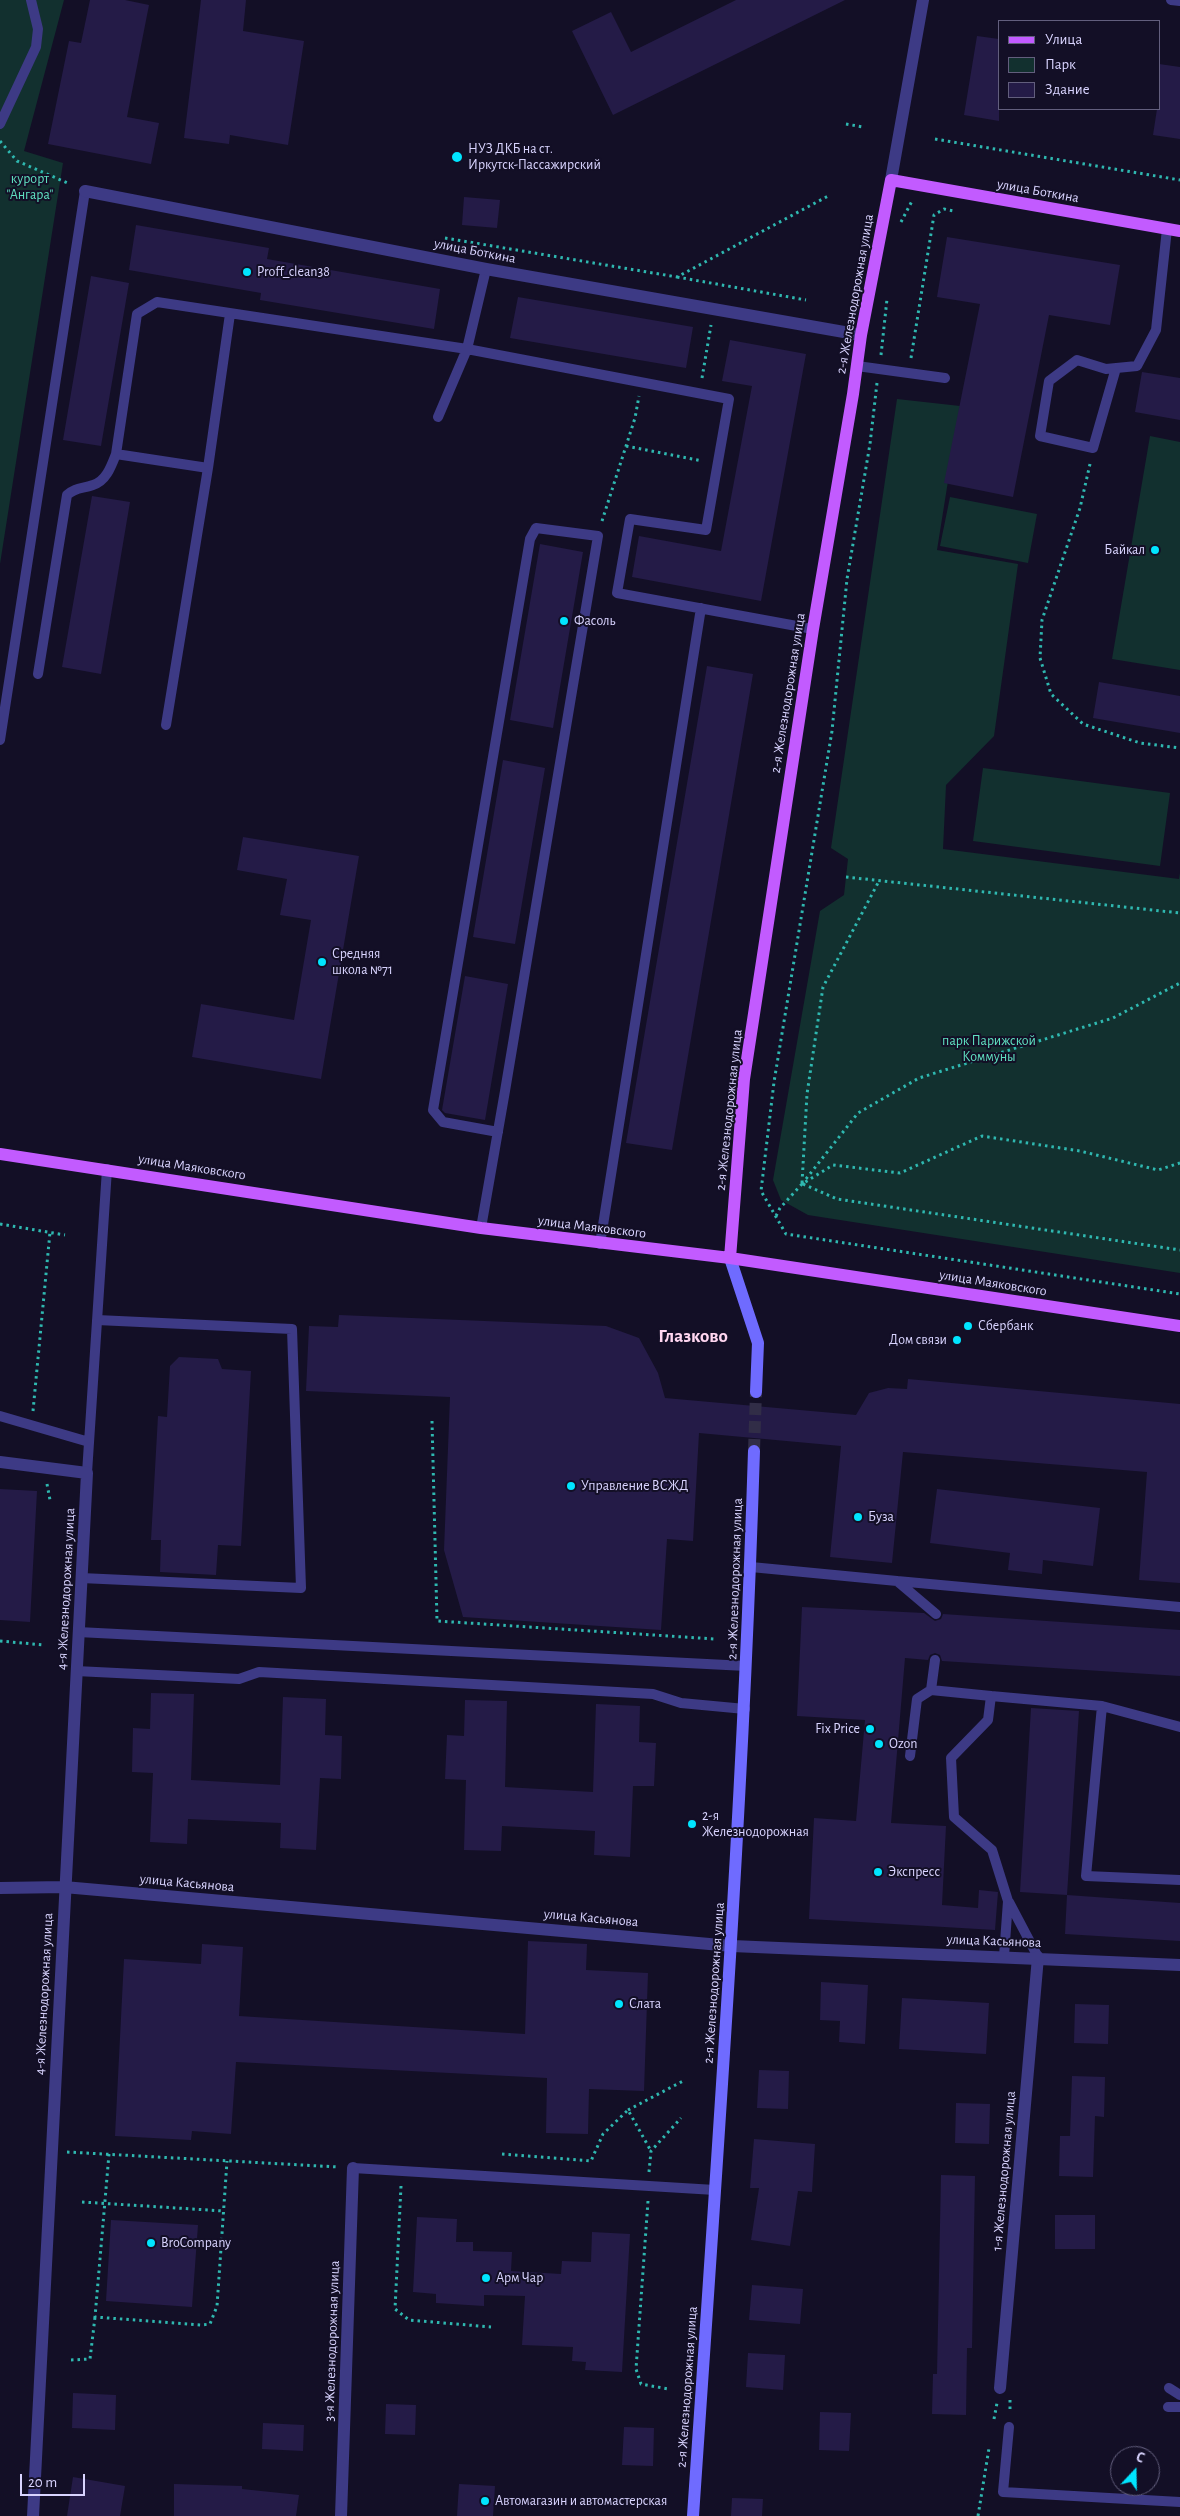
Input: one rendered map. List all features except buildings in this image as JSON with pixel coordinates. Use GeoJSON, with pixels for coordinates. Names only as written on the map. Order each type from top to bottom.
{"type":"FeatureCollection","features":[{"type":"Feature","properties":{"kind":"main road","name":"улица Боткина"},"geometry":{"type":"LineString","coordinates":[[891,180],[1180,231]]}},
{"type":"Feature","properties":{"kind":"main road","name":"2-я Железнодорожная улица"},"geometry":{"type":"LineString","coordinates":[[756,1392],[758,1343],[730,1258],[744,1079],[813,629],[861,335],[891,180]]}},
{"type":"Feature","properties":{"kind":"main road","name":"улица Маяковского"},"geometry":{"type":"LineString","coordinates":[[0,1154],[481,1228],[600,1244],[730,1258],[1180,1326]]}},
{"type":"Feature","properties":{"kind":"main road","name":"2-я Железнодорожная улица"},"geometry":{"type":"LineString","coordinates":[[693,2516],[732,1946],[751,1567],[754,1451]]}},
{"type":"Feature","properties":{"kind":"street","name":"2-я Железнодорожная улица"},"geometry":{"type":"LineString","coordinates":[[891,180],[923,0]]}},
{"type":"Feature","properties":{"kind":"street","name":"улица Боткина"},"geometry":{"type":"LineString","coordinates":[[84,191],[486,269],[861,335]]}},
{"type":"Feature","properties":{"kind":"street"},"geometry":{"type":"LineString","coordinates":[[0,1462],[87,1473]]}},
{"type":"Feature","properties":{"kind":"street","name":"4-я Железнодорожная улица"},"geometry":{"type":"LineString","coordinates":[[33,2516],[64,1887],[87,1473]]}},
{"type":"Feature","properties":{"kind":"street","name":"улица Касьянова"},"geometry":{"type":"LineString","coordinates":[[0,1888],[64,1887],[732,1946],[1180,1964]]}},
{"type":"Feature","properties":{"kind":"street","name":"1-я Железнодорожная улица"},"geometry":{"type":"LineString","coordinates":[[1000,2388],[1038,1958]]}},
{"type":"Feature","properties":{"kind":"street","name":"3-я Железнодорожная улица"},"geometry":{"type":"LineString","coordinates":[[341,2516],[353,2168]]}},
{"type":"Feature","properties":{"kind":"lane"},"geometry":{"type":"LineString","coordinates":[[0,124],[36,47],[38,30],[31,0]]}},
{"type":"Feature","properties":{"kind":"lane"},"geometry":{"type":"LineString","coordinates":[[1171,0],[1180,1]]}},
{"type":"Feature","properties":{"kind":"lane"},"geometry":{"type":"LineString","coordinates":[[0,740],[84,191]]}},
{"type":"Feature","properties":{"kind":"lane"},"geometry":{"type":"LineString","coordinates":[[1116,368],[1093,448],[1040,436],[1049,381],[1077,360],[1106,369],[1116,368],[1137,366],[1154,335],[1167,229]]}},
{"type":"Feature","properties":{"kind":"lane"},"geometry":{"type":"LineString","coordinates":[[438,417],[467,350],[486,269]]}},
{"type":"Feature","properties":{"kind":"lane"},"geometry":{"type":"LineString","coordinates":[[38,674],[67,495],[74,488],[94,485],[109,472],[116,454],[137,314],[157,302],[467,350],[729,399],[706,530],[630,519],[617,593],[813,629]]}},
{"type":"Feature","properties":{"kind":"lane"},"geometry":{"type":"LineString","coordinates":[[166,725],[208,468],[230,314]]}},
{"type":"Feature","properties":{"kind":"lane"},"geometry":{"type":"LineString","coordinates":[[857,366],[945,378]]}},
{"type":"Feature","properties":{"kind":"lane"},"geometry":{"type":"LineString","coordinates":[[116,454],[208,468]]}},
{"type":"Feature","properties":{"kind":"lane"},"geometry":{"type":"LineString","coordinates":[[481,1228],[498,1132],[598,536],[536,528],[530,539],[433,1110],[443,1122],[498,1132]]}},
{"type":"Feature","properties":{"kind":"lane"},"geometry":{"type":"LineString","coordinates":[[600,1244],[701,608]]}},
{"type":"Feature","properties":{"kind":"lane"},"geometry":{"type":"LineString","coordinates":[[87,1473],[107,1169]]}},
{"type":"Feature","properties":{"kind":"lane"},"geometry":{"type":"LineString","coordinates":[[81,1578],[301,1588],[292,1329],[97,1320]]}},
{"type":"Feature","properties":{"kind":"lane"},"geometry":{"type":"LineString","coordinates":[[0,1416],[89,1442]]}},
{"type":"Feature","properties":{"kind":"lane"},"geometry":{"type":"LineString","coordinates":[[751,1567],[1180,1607]]}},
{"type":"Feature","properties":{"kind":"lane"},"geometry":{"type":"LineString","coordinates":[[897,1581],[936,1614]]}},
{"type":"Feature","properties":{"kind":"lane"},"geometry":{"type":"LineString","coordinates":[[78,1632],[746,1666]]}},
{"type":"Feature","properties":{"kind":"lane"},"geometry":{"type":"LineString","coordinates":[[931,1690],[935,1660]]}},
{"type":"Feature","properties":{"kind":"lane"},"geometry":{"type":"LineString","coordinates":[[76,1671],[239,1679],[259,1672],[444,1682],[653,1694],[682,1703],[744,1709]]}},
{"type":"Feature","properties":{"kind":"lane"},"geometry":{"type":"LineString","coordinates":[[910,1756],[917,1699],[931,1690],[1102,1706],[1180,1727]]}},
{"type":"Feature","properties":{"kind":"lane"},"geometry":{"type":"LineString","coordinates":[[992,1696],[988,1720],[951,1758],[954,1817],[992,1850],[1008,1901],[1038,1958]]}},
{"type":"Feature","properties":{"kind":"lane"},"geometry":{"type":"LineString","coordinates":[[1102,1706],[1086,1876],[1180,1880]]}},
{"type":"Feature","properties":{"kind":"lane"},"geometry":{"type":"LineString","coordinates":[[1004,1956],[1008,1901]]}},
{"type":"Feature","properties":{"kind":"lane"},"geometry":{"type":"LineString","coordinates":[[353,2168],[715,2190]]}},
{"type":"Feature","properties":{"kind":"lane"},"geometry":{"type":"LineString","coordinates":[[1169,2388],[1180,2395]]}},
{"type":"Feature","properties":{"kind":"lane"},"geometry":{"type":"LineString","coordinates":[[1168,2407],[1180,2408]]}},
{"type":"Feature","properties":{"kind":"lane"},"geometry":{"type":"LineString","coordinates":[[1009,2427],[1003,2492],[1180,2502]]}},
{"type":"Feature","properties":{"kind":"path"},"geometry":{"type":"LineString","coordinates":[[846,124],[863,127]]}},
{"type":"Feature","properties":{"kind":"path"},"geometry":{"type":"LineString","coordinates":[[935,139],[1180,180]]}},
{"type":"Feature","properties":{"kind":"path"},"geometry":{"type":"LineString","coordinates":[[0,141],[17,161],[84,191]]}},
{"type":"Feature","properties":{"kind":"path"},"geometry":{"type":"LineString","coordinates":[[677,277],[830,196]]}},
{"type":"Feature","properties":{"kind":"path"},"geometry":{"type":"LineString","coordinates":[[898,230],[912,201],[919,199]]}},
{"type":"Feature","properties":{"kind":"path"},"geometry":{"type":"LineString","coordinates":[[908,373],[934,215],[944,209],[964,212]]}},
{"type":"Feature","properties":{"kind":"path"},"geometry":{"type":"LineString","coordinates":[[445,238],[806,300]]}},
{"type":"Feature","properties":{"kind":"path"},"geometry":{"type":"LineString","coordinates":[[888,293],[870,444],[847,579],[832,731],[772,1100],[761,1191],[786,1234],[1180,1294]]}},
{"type":"Feature","properties":{"kind":"path"},"geometry":{"type":"LineString","coordinates":[[699,394],[714,310]]}},
{"type":"Feature","properties":{"kind":"path"},"geometry":{"type":"LineString","coordinates":[[598,536],[606,502],[635,418],[642,383]]}},
{"type":"Feature","properties":{"kind":"path"},"geometry":{"type":"LineString","coordinates":[[626,446],[717,464]]}},
{"type":"Feature","properties":{"kind":"path"},"geometry":{"type":"LineString","coordinates":[[1093,448],[1080,508],[1042,620],[1040,658],[1051,694],[1083,724],[1140,743],[1180,748]]}},
{"type":"Feature","properties":{"kind":"path"},"geometry":{"type":"LineString","coordinates":[[846,876],[1180,913]]}},
{"type":"Feature","properties":{"kind":"path"},"geometry":{"type":"LineString","coordinates":[[802,1184],[807,1094],[823,987],[879,881]]}},
{"type":"Feature","properties":{"kind":"path"},"geometry":{"type":"LineString","coordinates":[[776,1216],[780,1208],[802,1184],[858,1113],[919,1078],[1113,1018],[1180,983]]}},
{"type":"Feature","properties":{"kind":"path"},"geometry":{"type":"LineString","coordinates":[[802,1184],[833,1165],[900,1173],[982,1136],[1080,1151],[1158,1170],[1180,1163]]}},
{"type":"Feature","properties":{"kind":"path"},"geometry":{"type":"LineString","coordinates":[[802,1184],[837,1199],[1180,1250]]}},
{"type":"Feature","properties":{"kind":"path"},"geometry":{"type":"LineString","coordinates":[[0,1225],[65,1235]]}},
{"type":"Feature","properties":{"kind":"path"},"geometry":{"type":"LineString","coordinates":[[32,1426],[50,1232]]}},
{"type":"Feature","properties":{"kind":"path"},"geometry":{"type":"LineString","coordinates":[[432,1421],[437,1621],[715,1639]]}},
{"type":"Feature","properties":{"kind":"path"},"geometry":{"type":"LineString","coordinates":[[0,1641],[44,1645]]}},
{"type":"Feature","properties":{"kind":"path"},"geometry":{"type":"LineString","coordinates":[[502,2154],[591,2161],[603,2134],[628,2110],[683,2081]]}},
{"type":"Feature","properties":{"kind":"path"},"geometry":{"type":"LineString","coordinates":[[628,2110],[651,2151],[636,2369],[641,2384],[668,2389]]}},
{"type":"Feature","properties":{"kind":"path"},"geometry":{"type":"LineString","coordinates":[[651,2151],[681,2118]]}},
{"type":"Feature","properties":{"kind":"path"},"geometry":{"type":"LineString","coordinates":[[51,2152],[353,2168]]}},
{"type":"Feature","properties":{"kind":"path"},"geometry":{"type":"LineString","coordinates":[[71,2360],[90,2360],[109,2154]]}},
{"type":"Feature","properties":{"kind":"path"},"geometry":{"type":"LineString","coordinates":[[95,2317],[201,2326],[210,2324],[218,2306],[228,2161]]}},
{"type":"Feature","properties":{"kind":"path"},"geometry":{"type":"LineString","coordinates":[[402,2170],[395,2309],[409,2320],[491,2327]]}},
{"type":"Feature","properties":{"kind":"path"},"geometry":{"type":"LineString","coordinates":[[82,2202],[224,2211]]}},
{"type":"Feature","properties":{"kind":"path"},"geometry":{"type":"LineString","coordinates":[[1000,2388],[1012,2402],[1009,2427]]}},
{"type":"Feature","properties":{"kind":"green space","name":"курорт \"Ангара\""},"geometry":{"type":"Polygon","coordinates":[[[0,0],[64,0],[24,151],[63,163],[0,564],[0,0]]]}},
{"type":"Feature","properties":{"kind":"green space","name":"парк Парижской Коммуны"},"geometry":{"type":"Polygon","coordinates":[[[897,399],[960,406],[937,550],[1018,564],[994,736],[946,785],[943,849],[1179,879],[1180,873],[1180,1273],[808,1215],[781,1200],[773,1180],[820,911],[844,895],[848,859],[831,848],[897,399]]]}},
{"type":"Feature","properties":{"kind":"green space","name":"Байкал"},"geometry":{"type":"Polygon","coordinates":[[[1150,436],[1180,442],[1180,670],[1112,659],[1150,436]]]}},
{"type":"Feature","properties":{"kind":"green space"},"geometry":{"type":"Polygon","coordinates":[[[950,497],[1037,514],[1028,563],[940,546],[950,497]]]}},
{"type":"Feature","properties":{"kind":"green space"},"geometry":{"type":"Polygon","coordinates":[[[983,768],[1170,793],[1160,866],[973,841],[983,768]]]}},
{"type":"Feature","properties":{"kind":"tunnel"},"geometry":{"type":"LineString","coordinates":[[754,1451],[756,1392]]}},
{"type":"Feature","properties":{"kind":"place","name":"НУЗ ДКБ на ст. Иркутск-Пассажирский"},"geometry":{"type":"Point","coordinates":[457,157]}},
{"type":"Feature","properties":{"kind":"place","name":"Proff_clean38"},"geometry":{"type":"Point","coordinates":[247,272]}},
{"type":"Feature","properties":{"kind":"place","name":"Байкал"},"geometry":{"type":"Point","coordinates":[1155,550]}},
{"type":"Feature","properties":{"kind":"place","name":"Фасоль"},"geometry":{"type":"Point","coordinates":[564,621]}},
{"type":"Feature","properties":{"kind":"place","name":"Средняя школа №71"},"geometry":{"type":"Point","coordinates":[322,962]}},
{"type":"Feature","properties":{"kind":"place","name":"Сбербанк"},"geometry":{"type":"Point","coordinates":[968,1326]}},
{"type":"Feature","properties":{"kind":"place","name":"Дом связи"},"geometry":{"type":"Point","coordinates":[957,1340]}},
{"type":"Feature","properties":{"kind":"place","name":"Управление ВСЖД"},"geometry":{"type":"Point","coordinates":[571,1486]}},
{"type":"Feature","properties":{"kind":"place","name":"Буза"},"geometry":{"type":"Point","coordinates":[858,1517]}},
{"type":"Feature","properties":{"kind":"place","name":"Fix Price"},"geometry":{"type":"Point","coordinates":[870,1729]}},
{"type":"Feature","properties":{"kind":"place","name":"Ozon"},"geometry":{"type":"Point","coordinates":[879,1744]}},
{"type":"Feature","properties":{"kind":"place","name":"2-я Железнодорожная"},"geometry":{"type":"Point","coordinates":[692,1824]}},
{"type":"Feature","properties":{"kind":"place","name":"Экспресс"},"geometry":{"type":"Point","coordinates":[878,1872]}},
{"type":"Feature","properties":{"kind":"place","name":"Слата"},"geometry":{"type":"Point","coordinates":[619,2004]}},
{"type":"Feature","properties":{"kind":"place","name":"BroCompany"},"geometry":{"type":"Point","coordinates":[151,2243]}},
{"type":"Feature","properties":{"kind":"place","name":"Арм Чар"},"geometry":{"type":"Point","coordinates":[486,2278]}},
{"type":"Feature","properties":{"kind":"place","name":"Автомагазин и автомастерская"},"geometry":{"type":"Point","coordinates":[485,2501]}},
{"type":"Feature","properties":{"kind":"district","name":"Глазково"},"geometry":{"type":"Point","coordinates":[693,1336]}}]}
